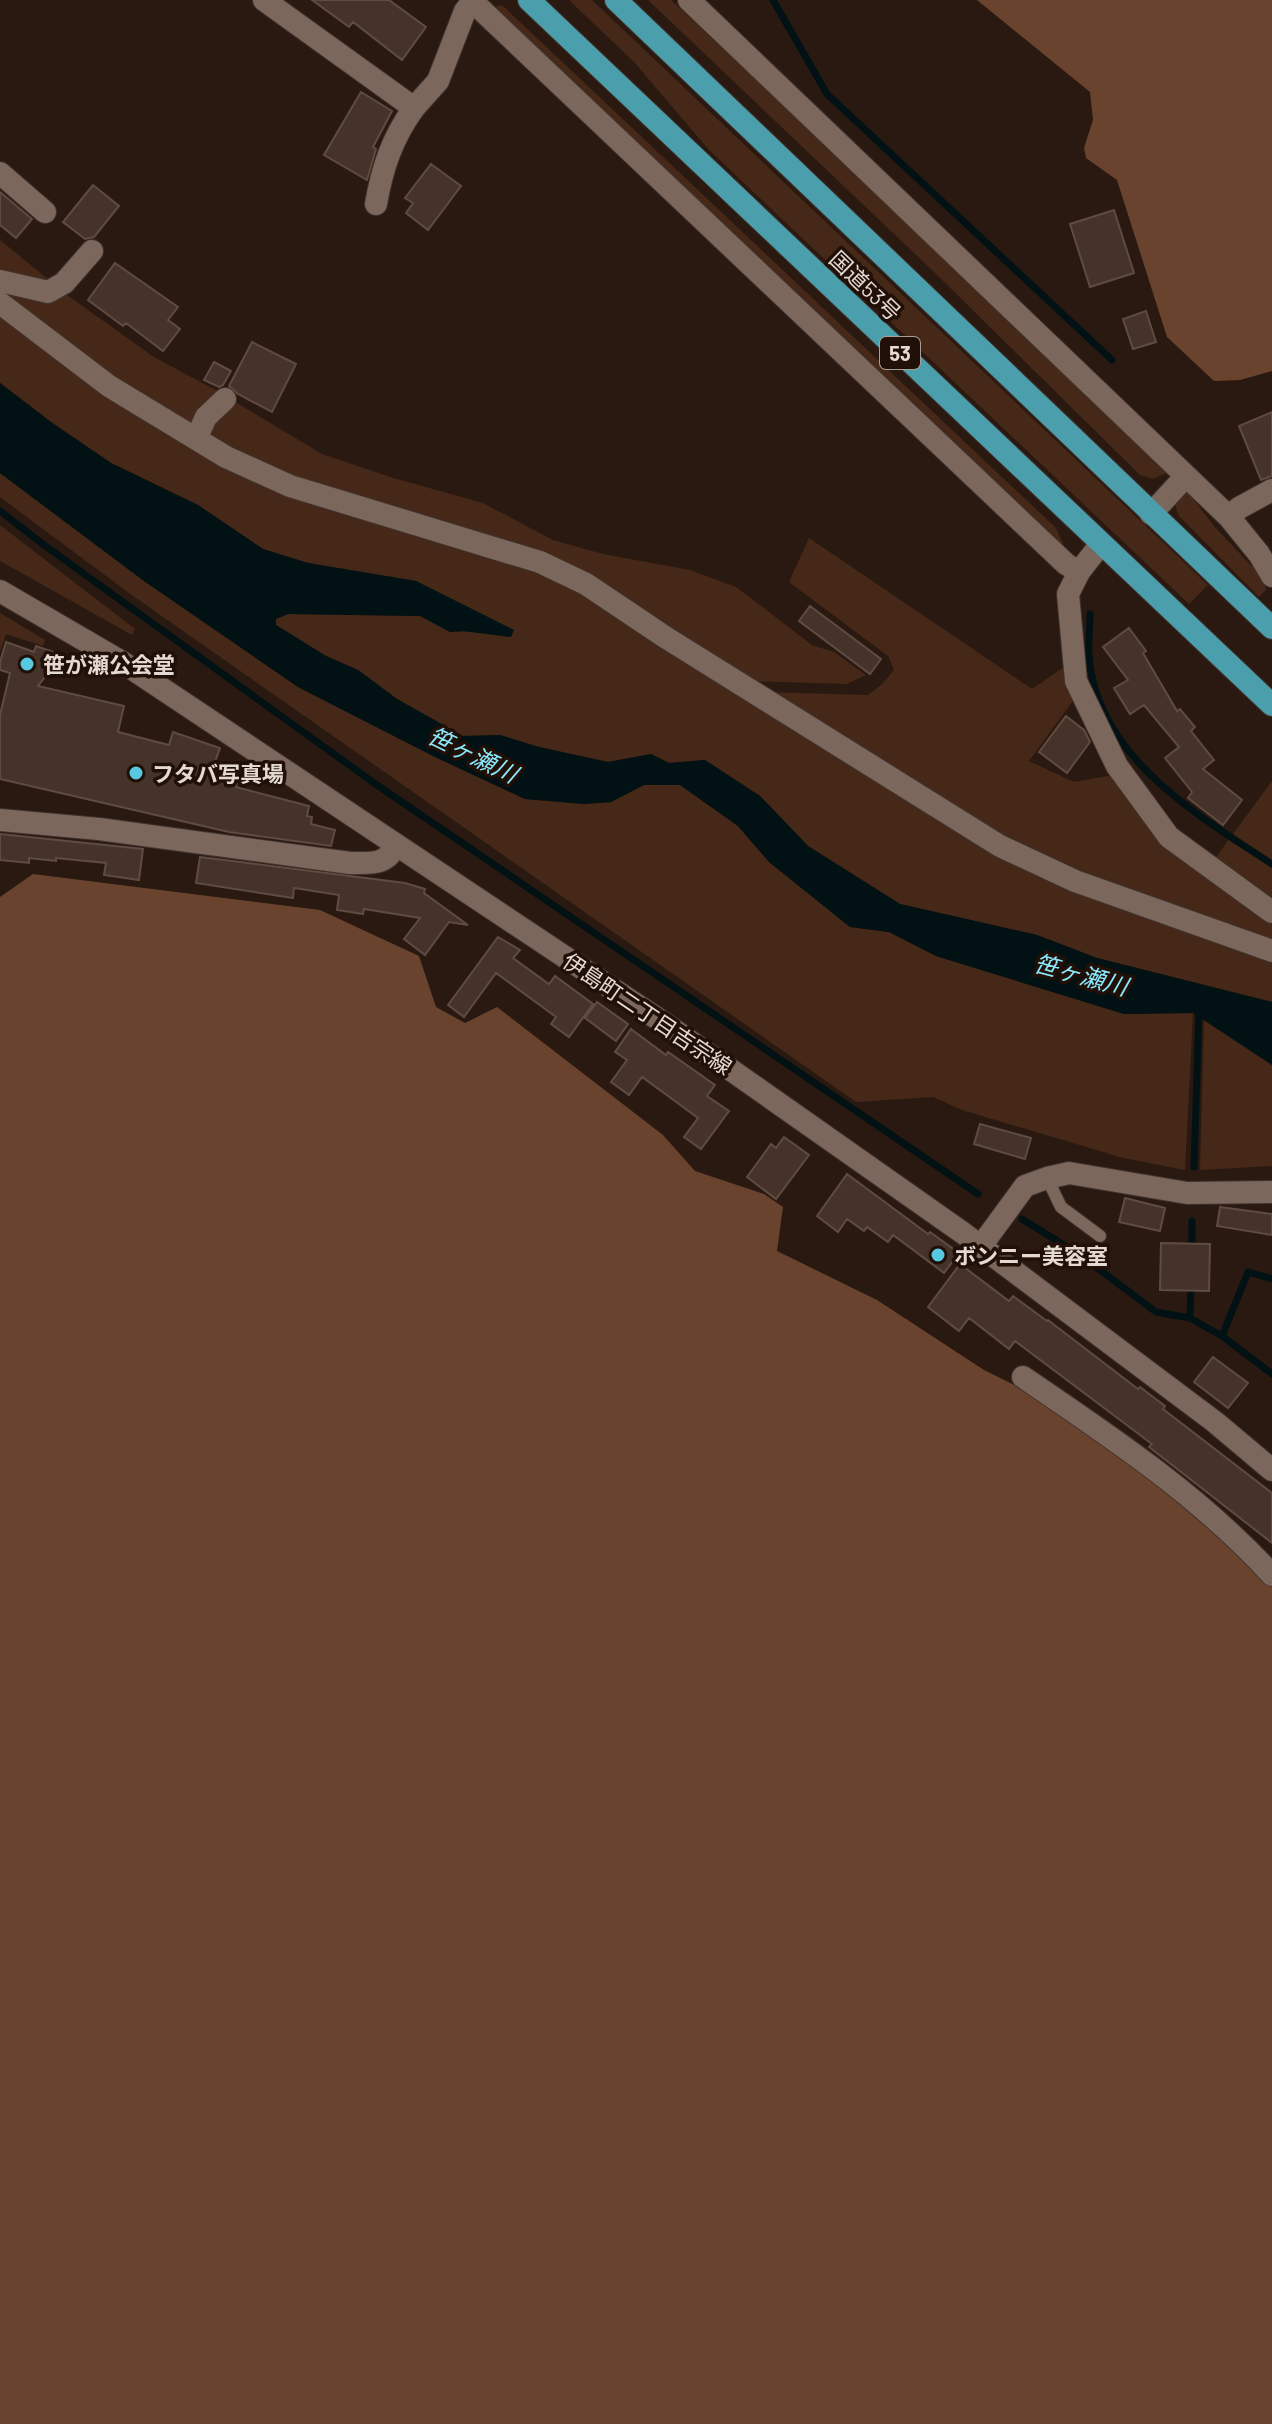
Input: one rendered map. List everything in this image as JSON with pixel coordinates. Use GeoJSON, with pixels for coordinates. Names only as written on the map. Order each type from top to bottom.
{"type":"FeatureCollection","features":[{"type":"Feature","properties":{"kind":"highway","name":"国道53号"},"geometry":{"type":"LineString","coordinates":[[529,0],[1272,705]]}},
{"type":"Feature","properties":{"kind":"highway","name":"国道53号"},"geometry":{"type":"LineString","coordinates":[[616,0],[1272,628]]}},
{"type":"Feature","properties":{"kind":"street"},"geometry":{"type":"LineString","coordinates":[[264,0],[414,108]]}},
{"type":"Feature","properties":{"kind":"street"},"geometry":{"type":"LineString","coordinates":[[689,0],[1229,517],[1259,554],[1272,576]]}},
{"type":"Feature","properties":{"kind":"street"},"geometry":{"type":"LineString","coordinates":[[376,204],[382,168],[400,126],[438,81],[465,11],[473,1],[1066,564],[1079,572]]}},
{"type":"Feature","properties":{"kind":"street"},"geometry":{"type":"LineString","coordinates":[[0,173],[45,212]]}},
{"type":"Feature","properties":{"kind":"street"},"geometry":{"type":"LineString","coordinates":[[0,281],[48,292],[64,283],[92,251]]}},
{"type":"Feature","properties":{"kind":"street"},"geometry":{"type":"LineString","coordinates":[[0,303],[109,386],[226,457],[290,486],[552,567],[586,584],[1000,846],[1075,881],[1272,951]]}},
{"type":"Feature","properties":{"kind":"street"},"geometry":{"type":"LineString","coordinates":[[196,439],[206,417],[225,399]]}},
{"type":"Feature","properties":{"kind":"street"},"geometry":{"type":"LineString","coordinates":[[1151,514],[1186,476]]}},
{"type":"Feature","properties":{"kind":"street"},"geometry":{"type":"LineString","coordinates":[[1229,517],[1272,490]]}},
{"type":"Feature","properties":{"kind":"street"},"geometry":{"type":"LineString","coordinates":[[1100,545],[1079,572],[1068,594],[1076,681],[1117,766],[1169,837],[1272,912]]}},
{"type":"Feature","properties":{"kind":"street","name":"伊島町二丁目吉宗線"},"geometry":{"type":"LineString","coordinates":[[0,591],[122,662],[667,1025],[981,1246],[1215,1422],[1272,1470]]}},
{"type":"Feature","properties":{"kind":"street"},"geometry":{"type":"LineString","coordinates":[[0,820],[99,829],[350,863],[375,863],[388,859],[397,846]]}},
{"type":"Feature","properties":{"kind":"street"},"geometry":{"type":"LineString","coordinates":[[981,1246],[1025,1186],[1069,1173],[1187,1193],[1272,1192]]}},
{"type":"Feature","properties":{"kind":"street"},"geometry":{"type":"LineString","coordinates":[[1023,1377],[1100,1430],[1237,1537],[1272,1575]]}},
{"type":"Feature","properties":{"kind":"lane"},"geometry":{"type":"LineString","coordinates":[[1047,1178],[1061,1207],[1100,1236]]}},
{"type":"Feature","properties":{"kind":"shaded area"},"geometry":{"type":"Polygon","coordinates":[[[569,0],[592,0],[1208,585],[1189,604],[709,150],[634,62],[569,0]]]}},
{"type":"Feature","properties":{"kind":"shaded area"},"geometry":{"type":"Polygon","coordinates":[[[648,0],[671,0],[1171,471],[1153,479],[1140,475],[933,271],[648,0]]]}},
{"type":"Feature","properties":{"kind":"shaded area"},"geometry":{"type":"Polygon","coordinates":[[[977,0],[1272,0],[1272,371],[1240,380],[1214,381],[1167,337],[1117,180],[1086,158],[1084,148],[1093,120],[1090,92],[977,0]]]}},
{"type":"Feature","properties":{"kind":"shaded area"},"geometry":{"type":"Polygon","coordinates":[[[502,5],[1056,528],[1063,544],[1060,549],[491,8],[502,5]]]}},
{"type":"Feature","properties":{"kind":"shaded area"},"geometry":{"type":"Polygon","coordinates":[[[0,240],[49,280],[42,286],[0,275],[0,240]]]}},
{"type":"Feature","properties":{"kind":"shaded area"},"geometry":{"type":"Polygon","coordinates":[[[0,285],[63,292],[154,357],[221,393],[193,430],[113,380],[0,294],[0,285]]]}},
{"type":"Feature","properties":{"kind":"shaded area"},"geometry":{"type":"Polygon","coordinates":[[[0,310],[223,462],[539,566],[998,853],[1272,957],[1272,1002],[1097,958],[1037,935],[900,904],[808,846],[760,796],[705,760],[669,763],[651,754],[608,762],[500,735],[463,736],[397,699],[358,670],[326,656],[276,625],[276,619],[288,614],[421,616],[450,632],[513,630],[416,581],[308,563],[263,549],[198,505],[111,463],[0,383],[0,310]]]}},
{"type":"Feature","properties":{"kind":"shaded area"},"geometry":{"type":"Polygon","coordinates":[[[232,400],[322,454],[483,503],[553,540],[603,554],[690,570],[736,587],[812,645],[834,652],[866,675],[847,684],[749,681],[591,578],[292,481],[204,436],[232,400]]]}},
{"type":"Feature","properties":{"kind":"shaded area"},"geometry":{"type":"Polygon","coordinates":[[[0,473],[144,581],[298,687],[525,799],[585,804],[611,802],[644,785],[680,785],[738,826],[769,862],[850,927],[889,932],[936,956],[1124,1014],[1193,1013],[1185,1170],[1123,1158],[962,1110],[933,1097],[856,1102],[133,596],[0,497],[0,473]]]}},
{"type":"Feature","properties":{"kind":"shaded area"},"geometry":{"type":"Polygon","coordinates":[[[1188,492],[1214,526],[1263,578],[1266,590],[1259,597],[1178,515],[1175,504],[1181,494],[1188,492]]]}},
{"type":"Feature","properties":{"kind":"shaded area"},"geometry":{"type":"Polygon","coordinates":[[[0,525],[135,629],[132,635],[0,561],[0,525]]]}},
{"type":"Feature","properties":{"kind":"shaded area"},"geometry":{"type":"Polygon","coordinates":[[[809,538],[1032,689],[1064,667],[1075,698],[1029,761],[1074,782],[1113,775],[1162,843],[1272,923],[1272,945],[1078,873],[1003,838],[765,692],[868,695],[894,670],[888,656],[789,582],[809,538]]]}},
{"type":"Feature","properties":{"kind":"shaded area"},"geometry":{"type":"Polygon","coordinates":[[[0,613],[45,640],[43,646],[6,634],[0,652],[0,613]]]}},
{"type":"Feature","properties":{"kind":"shaded area"},"geometry":{"type":"Polygon","coordinates":[[[1272,781],[1272,905],[1213,861],[1272,781]]]}},
{"type":"Feature","properties":{"kind":"shaded area"},"geometry":{"type":"Polygon","coordinates":[[[33,874],[320,910],[419,956],[436,1007],[465,1023],[497,1007],[663,1135],[695,1171],[764,1194],[783,1207],[777,1251],[877,1300],[984,1370],[1039,1397],[1097,1435],[1230,1543],[1272,1585],[1272,2424],[0,2424],[0,897],[33,874]]]}},
{"type":"Feature","properties":{"kind":"shaded area"},"geometry":{"type":"Polygon","coordinates":[[[1204,1019],[1272,1065],[1272,1166],[1200,1170],[1204,1019]]]}},
{"type":"Feature","properties":{"kind":"water","name":"笹ヶ瀬川"},"geometry":{"type":"Polygon","coordinates":[[[0,383],[111,463],[198,505],[263,549],[308,563],[416,581],[514,630],[511,637],[450,632],[420,616],[288,614],[276,619],[276,625],[326,656],[358,670],[397,699],[463,736],[500,735],[608,762],[651,754],[669,763],[705,760],[760,796],[808,846],[900,904],[1037,935],[1097,958],[1272,1002],[1272,1065],[1193,1013],[1124,1014],[936,956],[889,932],[850,927],[769,862],[738,826],[680,785],[644,785],[611,802],[585,804],[525,799],[298,687],[144,581],[0,473],[0,383]]]}},
{"type":"Feature","properties":{"kind":"building"},"geometry":{"type":"Polygon","coordinates":[[[312,0],[389,0],[426,27],[402,60],[353,22],[349,27],[312,0]]]}},
{"type":"Feature","properties":{"kind":"building"},"geometry":{"type":"Polygon","coordinates":[[[361,92],[392,111],[373,147],[376,149],[367,180],[324,155],[361,92]]]}},
{"type":"Feature","properties":{"kind":"building"},"geometry":{"type":"Polygon","coordinates":[[[431,164],[461,186],[428,230],[406,213],[413,203],[405,198],[431,164]]]}},
{"type":"Feature","properties":{"kind":"building"},"geometry":{"type":"Polygon","coordinates":[[[93,185],[119,206],[94,237],[85,239],[63,222],[93,185]]]}},
{"type":"Feature","properties":{"kind":"building"},"geometry":{"type":"Polygon","coordinates":[[[0,192],[32,219],[16,238],[0,225],[0,192]]]}},
{"type":"Feature","properties":{"kind":"building"},"geometry":{"type":"Polygon","coordinates":[[[1114,210],[1134,273],[1090,287],[1070,224],[1114,210]]]}},
{"type":"Feature","properties":{"kind":"building"},"geometry":{"type":"Polygon","coordinates":[[[115,263],[178,307],[168,320],[180,329],[163,351],[88,300],[115,263]]]}},
{"type":"Feature","properties":{"kind":"building"},"geometry":{"type":"Polygon","coordinates":[[[1146,311],[1156,342],[1133,349],[1123,319],[1146,311]]]}},
{"type":"Feature","properties":{"kind":"building"},"geometry":{"type":"Polygon","coordinates":[[[252,342],[296,364],[272,412],[229,386],[252,342]]]}},
{"type":"Feature","properties":{"kind":"building"},"geometry":{"type":"Polygon","coordinates":[[[214,362],[231,371],[219,387],[204,380],[214,362]]]}},
{"type":"Feature","properties":{"kind":"building"},"geometry":{"type":"Polygon","coordinates":[[[1272,412],[1272,476],[1261,480],[1239,426],[1272,412]]]}},
{"type":"Feature","properties":{"kind":"building"},"geometry":{"type":"Polygon","coordinates":[[[810,606],[881,659],[870,674],[799,621],[810,606]]]}},
{"type":"Feature","properties":{"kind":"building"},"geometry":{"type":"Polygon","coordinates":[[[1129,628],[1146,651],[1143,653],[1177,711],[1180,709],[1195,727],[1191,731],[1214,760],[1203,769],[1242,800],[1223,825],[1188,798],[1192,792],[1165,758],[1179,747],[1144,705],[1130,714],[1114,688],[1128,680],[1103,647],[1129,628]]]}},
{"type":"Feature","properties":{"kind":"building"},"geometry":{"type":"Polygon","coordinates":[[[6,642],[34,652],[36,646],[62,655],[38,686],[124,706],[118,732],[169,745],[173,732],[220,748],[210,776],[237,783],[236,787],[309,806],[307,816],[312,817],[311,824],[335,830],[331,846],[229,832],[0,779],[0,715],[10,673],[0,670],[6,642]]]}},
{"type":"Feature","properties":{"kind":"building"},"geometry":{"type":"Polygon","coordinates":[[[1066,716],[1084,730],[1090,742],[1067,773],[1039,752],[1066,716]]]}},
{"type":"Feature","properties":{"kind":"building"},"geometry":{"type":"Polygon","coordinates":[[[0,834],[143,849],[139,880],[104,875],[106,863],[56,858],[56,861],[29,858],[29,863],[0,860],[0,834]]]}},
{"type":"Feature","properties":{"kind":"building"},"geometry":{"type":"Polygon","coordinates":[[[200,857],[405,883],[425,889],[424,893],[468,925],[449,922],[425,955],[404,939],[420,918],[364,909],[363,914],[337,910],[339,895],[294,888],[293,898],[196,883],[200,857]]]}},
{"type":"Feature","properties":{"kind":"building"},"geometry":{"type":"Polygon","coordinates":[[[498,937],[520,950],[513,958],[549,984],[555,976],[593,1004],[569,1037],[551,1024],[556,1017],[496,973],[464,1017],[448,1005],[498,937]]]}},
{"type":"Feature","properties":{"kind":"building"},"geometry":{"type":"Polygon","coordinates":[[[597,1002],[628,1024],[616,1041],[585,1018],[597,1002]]]}},
{"type":"Feature","properties":{"kind":"building"},"geometry":{"type":"Polygon","coordinates":[[[631,1029],[715,1085],[707,1096],[729,1111],[701,1149],[684,1137],[698,1118],[642,1077],[629,1095],[611,1082],[627,1060],[615,1052],[631,1029]]]}},
{"type":"Feature","properties":{"kind":"building"},"geometry":{"type":"Polygon","coordinates":[[[980,1124],[1031,1138],[1025,1159],[974,1144],[980,1124]]]}},
{"type":"Feature","properties":{"kind":"building"},"geometry":{"type":"Polygon","coordinates":[[[784,1137],[809,1155],[776,1199],[747,1177],[771,1144],[776,1148],[784,1137]]]}},
{"type":"Feature","properties":{"kind":"building"},"geometry":{"type":"Polygon","coordinates":[[[847,1174],[959,1253],[944,1273],[893,1235],[888,1242],[867,1227],[864,1231],[847,1219],[838,1232],[817,1216],[847,1174]]]}},
{"type":"Feature","properties":{"kind":"building"},"geometry":{"type":"Polygon","coordinates":[[[1125,1198],[1165,1208],[1160,1231],[1119,1222],[1125,1198]]]}},
{"type":"Feature","properties":{"kind":"building"},"geometry":{"type":"Polygon","coordinates":[[[1220,1207],[1272,1214],[1272,1235],[1217,1226],[1220,1207]]]}},
{"type":"Feature","properties":{"kind":"building"},"geometry":{"type":"Polygon","coordinates":[[[1161,1243],[1210,1244],[1209,1291],[1160,1290],[1161,1243]]]}},
{"type":"Feature","properties":{"kind":"building"},"geometry":{"type":"Polygon","coordinates":[[[960,1264],[1009,1301],[1013,1296],[1138,1389],[1140,1387],[1165,1406],[1163,1409],[1272,1493],[1272,1543],[1149,1447],[1152,1444],[1015,1341],[1009,1349],[969,1318],[959,1331],[928,1307],[960,1264]]]}},
{"type":"Feature","properties":{"kind":"building"},"geometry":{"type":"Polygon","coordinates":[[[1213,1357],[1248,1383],[1228,1408],[1194,1382],[1213,1357]]]}},
{"type":"Feature","properties":{"kind":"waterway"},"geometry":{"type":"LineString","coordinates":[[773,0],[827,94],[1112,360]]}},
{"type":"Feature","properties":{"kind":"waterway"},"geometry":{"type":"LineString","coordinates":[[0,511],[374,783],[978,1194]]}},
{"type":"Feature","properties":{"kind":"waterway"},"geometry":{"type":"LineString","coordinates":[[1090,614],[1089,656],[1096,692],[1110,724],[1130,753],[1183,803],[1272,864]]}},
{"type":"Feature","properties":{"kind":"waterway"},"geometry":{"type":"LineString","coordinates":[[1194,1167],[1199,1009]]}},
{"type":"Feature","properties":{"kind":"waterway"},"geometry":{"type":"LineString","coordinates":[[1022,1219],[1080,1255],[1156,1312],[1190,1318],[1222,1336],[1272,1374]]}},
{"type":"Feature","properties":{"kind":"waterway"},"geometry":{"type":"LineString","coordinates":[[1192,1221],[1192,1252]]}},
{"type":"Feature","properties":{"kind":"waterway"},"geometry":{"type":"LineString","coordinates":[[1222,1336],[1248,1272],[1272,1279]]}},
{"type":"Feature","properties":{"kind":"waterway"},"geometry":{"type":"LineString","coordinates":[[1190,1318],[1191,1284]]}},
{"type":"Feature","properties":{"kind":"place","name":"笹が瀬公会堂"},"geometry":{"type":"Point","coordinates":[27,664]}},
{"type":"Feature","properties":{"kind":"place","name":"フタバ写真場"},"geometry":{"type":"Point","coordinates":[136,773]}},
{"type":"Feature","properties":{"kind":"place","name":"ボンニー美容室"},"geometry":{"type":"Point","coordinates":[938,1255]}}]}
